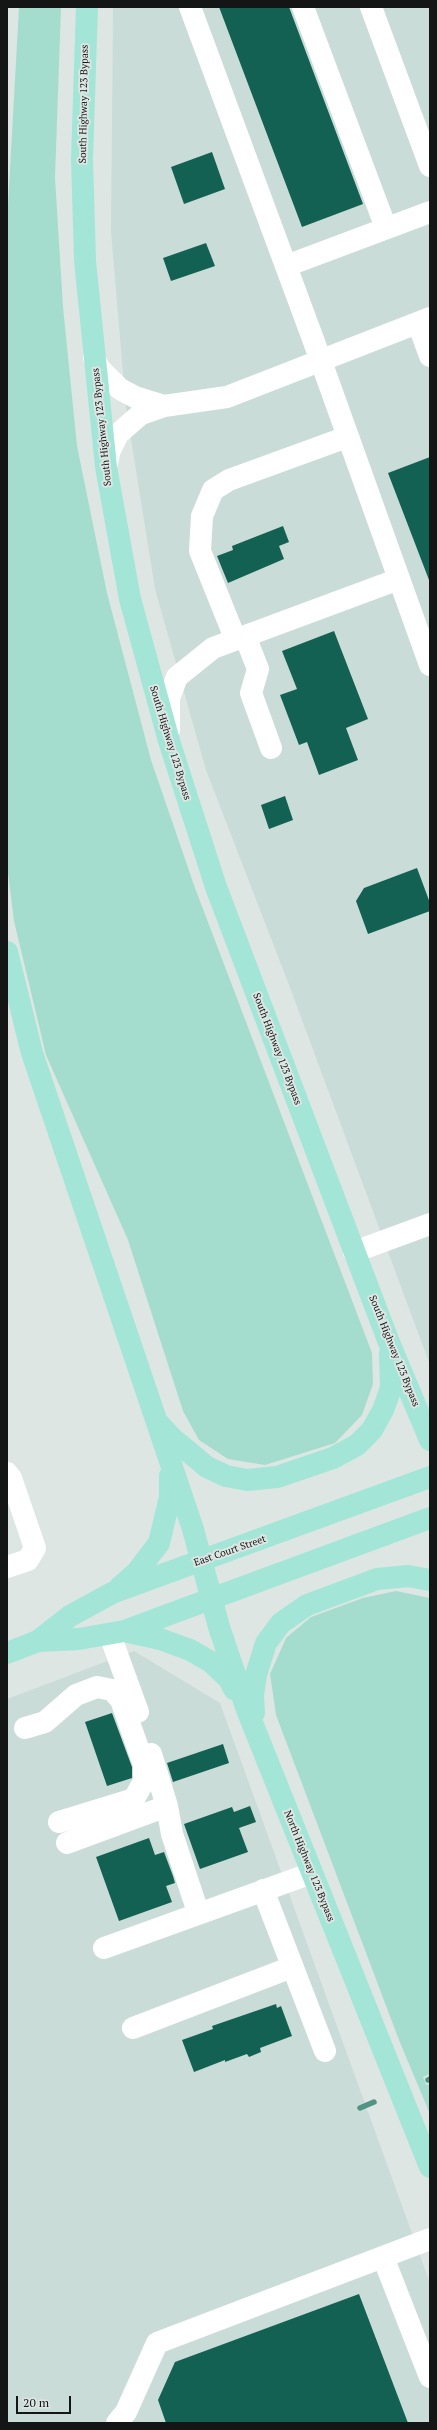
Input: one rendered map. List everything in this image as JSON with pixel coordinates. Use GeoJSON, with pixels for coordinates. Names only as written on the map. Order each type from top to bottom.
{"type":"FeatureCollection","features":[{"type":"Feature","properties":{"kind":"main road","name":"South Highway 123 Bypass"},"geometry":{"type":"LineString","coordinates":[[87,7],[82,159],[85,261],[106,467],[130,599],[169,741],[216,887],[388,1340],[430,1440]]}},
{"type":"Feature","properties":{"kind":"main road"},"geometry":{"type":"LineString","coordinates":[[7,952],[32,1053],[94,1232],[154,1419],[171,1464],[202,1560]]}},
{"type":"Feature","properties":{"kind":"main road"},"geometry":{"type":"LineString","coordinates":[[154,1419],[172,1438],[207,1467],[226,1476],[247,1480],[276,1477],[333,1458],[357,1445],[372,1430],[383,1410],[391,1388],[388,1340]]}},
{"type":"Feature","properties":{"kind":"main road"},"geometry":{"type":"LineString","coordinates":[[411,1393],[430,1412]]}},
{"type":"Feature","properties":{"kind":"main road"},"geometry":{"type":"LineString","coordinates":[[112,1593],[137,1572],[159,1543],[170,1497],[171,1464]]}},
{"type":"Feature","properties":{"kind":"main road","name":"East Court Street"},"geometry":{"type":"LineString","coordinates":[[7,1653],[38,1641],[70,1616],[112,1593],[430,1477]]}},
{"type":"Feature","properties":{"kind":"main road","name":"East Court Street"},"geometry":{"type":"LineString","coordinates":[[38,1641],[79,1639],[117,1633],[430,1518]]}},
{"type":"Feature","properties":{"kind":"main road","name":"North Highway 123 Bypass"},"geometry":{"type":"LineString","coordinates":[[202,1560],[211,1599],[255,1732],[430,2167]]}},
{"type":"Feature","properties":{"kind":"main road"},"geometry":{"type":"LineString","coordinates":[[255,1732],[253,1695],[256,1675],[266,1643],[281,1623],[307,1605],[377,1579],[408,1576],[430,1580]]}},
{"type":"Feature","properties":{"kind":"main road"},"geometry":{"type":"LineString","coordinates":[[117,1633],[160,1639],[190,1650],[211,1662],[229,1679],[247,1710]]}},
{"type":"Feature","properties":{"kind":"lane"},"geometry":{"type":"LineString","coordinates":[[190,7],[321,360],[347,437],[430,666]]}},
{"type":"Feature","properties":{"kind":"lane"},"geometry":{"type":"LineString","coordinates":[[303,7],[386,228]]}},
{"type":"Feature","properties":{"kind":"lane"},"geometry":{"type":"LineString","coordinates":[[371,7],[430,166]]}},
{"type":"Feature","properties":{"kind":"lane"},"geometry":{"type":"LineString","coordinates":[[286,266],[430,212]]}},
{"type":"Feature","properties":{"kind":"lane"},"geometry":{"type":"LineString","coordinates":[[106,467],[110,450],[118,434],[129,422],[141,414],[164,406],[227,397],[424,321],[430,356]]}},
{"type":"Feature","properties":{"kind":"lane"},"geometry":{"type":"LineString","coordinates":[[94,358],[99,368],[120,389],[135,398],[164,406]]}},
{"type":"Feature","properties":{"kind":"lane"},"geometry":{"type":"LineString","coordinates":[[271,748],[251,693],[258,669],[236,639],[200,551],[202,516],[213,490],[229,480],[347,437]]}},
{"type":"Feature","properties":{"kind":"lane"},"geometry":{"type":"LineString","coordinates":[[169,741],[169,698],[177,677],[213,648],[399,580]]}},
{"type":"Feature","properties":{"kind":"lane"},"geometry":{"type":"LineString","coordinates":[[354,1252],[430,1224]]}},
{"type":"Feature","properties":{"kind":"lane"},"geometry":{"type":"LineString","coordinates":[[7,1473],[11,1478],[35,1548],[28,1560],[7,1567]]}},
{"type":"Feature","properties":{"kind":"lane"},"geometry":{"type":"LineString","coordinates":[[117,1633],[141,1721],[167,1806],[172,1834],[198,1912]]}},
{"type":"Feature","properties":{"kind":"lane"},"geometry":{"type":"LineString","coordinates":[[25,1728],[45,1722],[76,1695],[97,1687],[112,1690],[121,1700],[144,1765],[144,1781],[134,1798],[59,1822]]}},
{"type":"Feature","properties":{"kind":"lane"},"geometry":{"type":"LineString","coordinates":[[67,1843],[167,1806]]}},
{"type":"Feature","properties":{"kind":"lane"},"geometry":{"type":"LineString","coordinates":[[104,1948],[198,1912],[312,1873]]}},
{"type":"Feature","properties":{"kind":"lane"},"geometry":{"type":"LineString","coordinates":[[263,1890],[325,2051]]}},
{"type":"Feature","properties":{"kind":"lane"},"geometry":{"type":"LineString","coordinates":[[133,2028],[292,1967]]}},
{"type":"Feature","properties":{"kind":"lane"},"geometry":{"type":"LineString","coordinates":[[117,2423],[126,2412],[157,2343],[430,2239]]}},
{"type":"Feature","properties":{"kind":"lane"},"geometry":{"type":"LineString","coordinates":[[382,2257],[430,2377]]}},
{"type":"Feature","properties":{"kind":"shaded area"},"geometry":{"type":"Polygon","coordinates":[[[113,7],[430,7],[430,1365],[289,985],[206,770],[155,589],[126,408],[111,232],[113,7]]]}},
{"type":"Feature","properties":{"kind":"shaded area"},"geometry":{"type":"Polygon","coordinates":[[[134,1651],[220,1703],[430,2283],[430,2423],[7,2423],[7,1699],[134,1651]]]}},
{"type":"Feature","properties":{"kind":"green space"},"geometry":{"type":"Polygon","coordinates":[[[19,7],[61,7],[55,178],[63,307],[77,446],[107,593],[151,760],[195,888],[372,1353],[373,1384],[362,1415],[335,1443],[265,1465],[228,1459],[199,1440],[183,1411],[128,1240],[46,1055],[14,921],[7,865],[7,223],[19,7]]]}},
{"type":"Feature","properties":{"kind":"green space"},"geometry":{"type":"Polygon","coordinates":[[[396,1591],[430,1598],[430,2074],[423,2077],[426,2085],[430,2084],[430,2114],[399,2040],[276,1715],[270,1674],[286,1638],[311,1617],[363,1598],[396,1591]]]}},
{"type":"Feature","properties":{"kind":"building"},"geometry":{"type":"Polygon","coordinates":[[[219,7],[289,7],[363,204],[302,227],[219,7]]]}},
{"type":"Feature","properties":{"kind":"building"},"geometry":{"type":"Polygon","coordinates":[[[212,152],[225,189],[184,204],[171,167],[212,152]]]}},
{"type":"Feature","properties":{"kind":"building"},"geometry":{"type":"Polygon","coordinates":[[[206,243],[215,266],[171,281],[163,258],[206,243]]]}},
{"type":"Feature","properties":{"kind":"building"},"geometry":{"type":"Polygon","coordinates":[[[430,457],[430,580],[429,580],[388,473],[430,457]]]}},
{"type":"Feature","properties":{"kind":"building"},"geometry":{"type":"Polygon","coordinates":[[[283,526],[289,542],[279,546],[284,559],[228,583],[217,556],[233,550],[232,546],[283,526]]]}},
{"type":"Feature","properties":{"kind":"building"},"geometry":{"type":"Polygon","coordinates":[[[334,631],[368,719],[346,728],[358,760],[319,775],[307,742],[299,745],[280,695],[297,689],[282,651],[334,631]]]}},
{"type":"Feature","properties":{"kind":"building"},"geometry":{"type":"Polygon","coordinates":[[[285,796],[293,820],[269,829],[261,805],[285,796]]]}},
{"type":"Feature","properties":{"kind":"building"},"geometry":{"type":"Polygon","coordinates":[[[417,868],[430,903],[430,911],[368,934],[356,901],[364,888],[417,868]]]}},
{"type":"Feature","properties":{"kind":"building"},"geometry":{"type":"Polygon","coordinates":[[[112,1713],[132,1767],[132,1778],[107,1786],[85,1722],[112,1713]]]}},
{"type":"Feature","properties":{"kind":"building"},"geometry":{"type":"Polygon","coordinates":[[[223,1744],[229,1763],[173,1782],[167,1763],[223,1744]]]}},
{"type":"Feature","properties":{"kind":"building"},"geometry":{"type":"Polygon","coordinates":[[[250,1806],[256,1822],[239,1828],[248,1852],[200,1869],[184,1824],[232,1807],[234,1812],[250,1806]]]}},
{"type":"Feature","properties":{"kind":"building"},"geometry":{"type":"Polygon","coordinates":[[[149,1838],[155,1855],[164,1852],[173,1876],[175,1883],[166,1886],[172,1902],[119,1921],[96,1857],[149,1838]]]}},
{"type":"Feature","properties":{"kind":"building"},"geometry":{"type":"Polygon","coordinates":[[[276,2004],[277,2008],[281,2006],[292,2036],[260,2048],[261,2052],[249,2057],[247,2054],[225,2062],[225,2060],[194,2072],[182,2040],[213,2029],[212,2026],[276,2004]]]}},
{"type":"Feature","properties":{"kind":"building"},"geometry":{"type":"Polygon","coordinates":[[[359,2294],[408,2423],[166,2423],[158,2400],[175,2362],[359,2294]]]}},
{"type":"Feature","properties":{"kind":"waterway"},"geometry":{"type":"LineString","coordinates":[[360,2108],[374,2102]]}}]}
